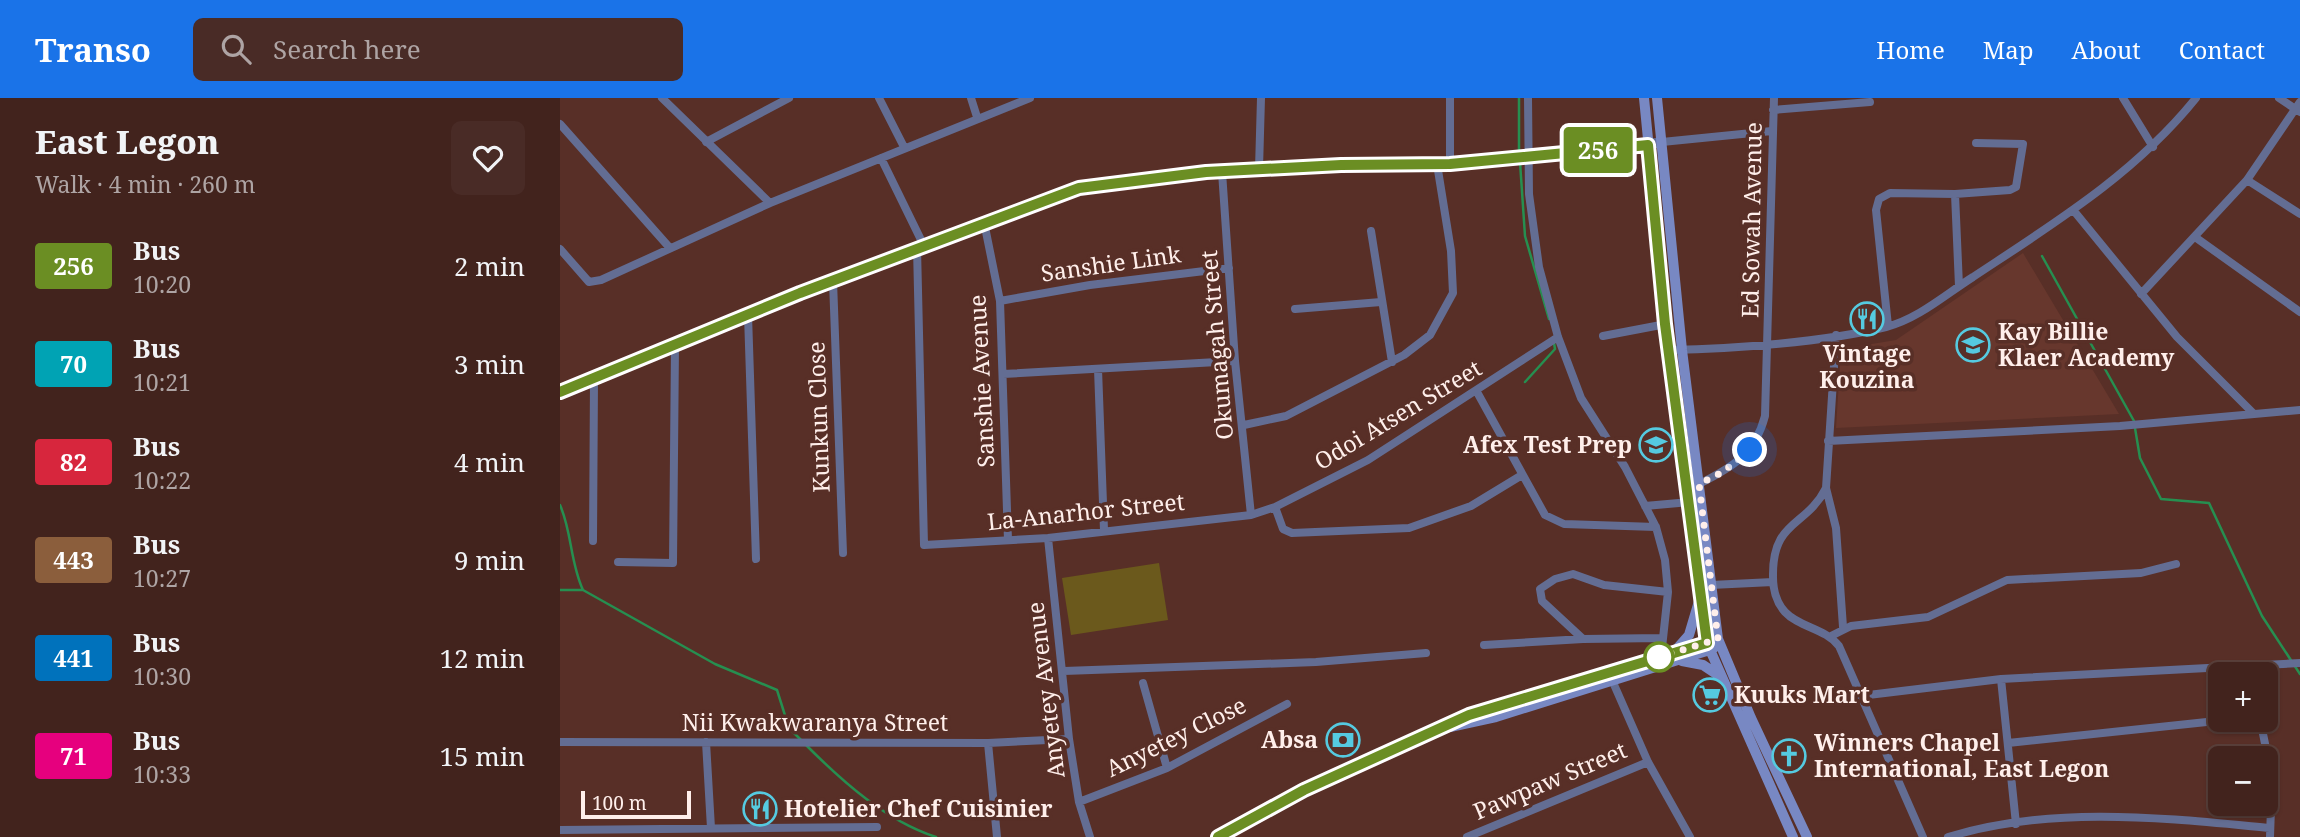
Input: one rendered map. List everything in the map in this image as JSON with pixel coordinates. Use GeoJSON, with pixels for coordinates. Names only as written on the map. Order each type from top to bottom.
{"type":"FeatureCollection","features":[{"type":"Feature","properties":{"kind":"main road"},"geometry":{"type":"LineString","coordinates":[[1644,98],[1665,324],[1690,502],[1720,676],[1793,837]]}},
{"type":"Feature","properties":{"kind":"main road"},"geometry":{"type":"LineString","coordinates":[[1441,728],[1484,720],[1612,680],[1671,657],[1689,635],[1706,589],[1699,484],[1682,349],[1657,98]]}},
{"type":"Feature","properties":{"kind":"main road"},"geometry":{"type":"LineString","coordinates":[[1218,837],[1304,790],[1469,715],[1714,645]]}},
{"type":"Feature","properties":{"kind":"main road"},"geometry":{"type":"LineString","coordinates":[[1714,645],[1807,837]]}},
{"type":"Feature","properties":{"kind":"main road"},"geometry":{"type":"LineString","coordinates":[[1671,657],[1703,665],[1720,676]]}},
{"type":"Feature","properties":{"kind":"street"},"geometry":{"type":"LineString","coordinates":[[662,98],[770,203]]}},
{"type":"Feature","properties":{"kind":"street"},"geometry":{"type":"LineString","coordinates":[[706,142],[789,98]]}},
{"type":"Feature","properties":{"kind":"street"},"geometry":{"type":"LineString","coordinates":[[880,98],[904,147]]}},
{"type":"Feature","properties":{"kind":"street"},"geometry":{"type":"LineString","coordinates":[[971,98],[978,117]]}},
{"type":"Feature","properties":{"kind":"street"},"geometry":{"type":"LineString","coordinates":[[560,248],[589,282],[601,280],[770,203],[1030,98]]}},
{"type":"Feature","properties":{"kind":"street"},"geometry":{"type":"LineString","coordinates":[[1259,169],[1261,98]]}},
{"type":"Feature","properties":{"kind":"street"},"geometry":{"type":"LineString","coordinates":[[1450,98],[1450,164]]}},
{"type":"Feature","properties":{"kind":"street"},"geometry":{"type":"LineString","coordinates":[[1528,98],[1529,194],[1539,267],[1557,337],[1581,398],[1625,467],[1656,527],[1665,560],[1668,592],[1662,638],[1671,657]]}},
{"type":"Feature","properties":{"kind":"street","name":"Ed Sowah Avenue"},"geometry":{"type":"LineString","coordinates":[[1699,484],[1723,472],[1759,439],[1765,416],[1774,98]]}},
{"type":"Feature","properties":{"kind":"street"},"geometry":{"type":"LineString","coordinates":[[2123,98],[2153,147]]}},
{"type":"Feature","properties":{"kind":"street"},"geometry":{"type":"LineString","coordinates":[[1670,350],[1836,335],[1888,326],[1917,313],[2074,211],[2153,147],[2196,98]]}},
{"type":"Feature","properties":{"kind":"street"},"geometry":{"type":"LineString","coordinates":[[2141,294],[2247,180],[2298,108],[2279,98]]}},
{"type":"Feature","properties":{"kind":"street"},"geometry":{"type":"LineString","coordinates":[[1773,110],[1870,102]]}},
{"type":"Feature","properties":{"kind":"street"},"geometry":{"type":"LineString","coordinates":[[560,124],[669,247]]}},
{"type":"Feature","properties":{"kind":"street"},"geometry":{"type":"LineString","coordinates":[[560,392],[833,281],[1079,188],[1259,169],[1450,164],[1772,131]]}},
{"type":"Feature","properties":{"kind":"street"},"geometry":{"type":"LineString","coordinates":[[1888,326],[1876,210],[1879,199],[1889,193],[1955,194],[2010,190],[2019,180],[2023,144],[1976,143]]}},
{"type":"Feature","properties":{"kind":"street"},"geometry":{"type":"LineString","coordinates":[[881,158],[921,247]]}},
{"type":"Feature","properties":{"kind":"street"},"geometry":{"type":"LineString","coordinates":[[1244,425],[1286,416],[1392,362],[1430,335],[1453,293],[1451,251],[1437,164]]}},
{"type":"Feature","properties":{"kind":"street","name":"Okumagah Street"},"geometry":{"type":"LineString","coordinates":[[1222,172],[1235,361],[1244,425],[1251,515]]}},
{"type":"Feature","properties":{"kind":"street"},"geometry":{"type":"LineString","coordinates":[[2247,180],[2300,214]]}},
{"type":"Feature","properties":{"kind":"street"},"geometry":{"type":"LineString","coordinates":[[1955,194],[1959,286]]}},
{"type":"Feature","properties":{"kind":"street"},"geometry":{"type":"LineString","coordinates":[[2074,211],[2177,337],[2253,413]]}},
{"type":"Feature","properties":{"kind":"street","name":"Sanshie Avenue"},"geometry":{"type":"LineString","coordinates":[[984,222],[1000,301],[1008,540]]}},
{"type":"Feature","properties":{"kind":"street"},"geometry":{"type":"LineString","coordinates":[[1371,231],[1392,362]]}},
{"type":"Feature","properties":{"kind":"street"},"geometry":{"type":"LineString","coordinates":[[2195,237],[2300,312]]}},
{"type":"Feature","properties":{"kind":"street","name":"La-Anarhor Street"},"geometry":{"type":"LineString","coordinates":[[921,247],[924,545],[1048,538],[1251,515]]}},
{"type":"Feature","properties":{"kind":"street","name":"Sanshie Link"},"geometry":{"type":"LineString","coordinates":[[1000,301],[1103,283],[1228,268]]}},
{"type":"Feature","properties":{"kind":"street","name":"Kunkun Close"},"geometry":{"type":"LineString","coordinates":[[833,281],[843,553]]}},
{"type":"Feature","properties":{"kind":"street"},"geometry":{"type":"LineString","coordinates":[[1295,309],[1381,302]]}},
{"type":"Feature","properties":{"kind":"street"},"geometry":{"type":"LineString","coordinates":[[748,315],[756,559]]}},
{"type":"Feature","properties":{"kind":"street"},"geometry":{"type":"LineString","coordinates":[[1603,336],[1665,324]]}},
{"type":"Feature","properties":{"kind":"street"},"geometry":{"type":"LineString","coordinates":[[1836,335],[1826,488],[1836,528],[1843,627]]}},
{"type":"Feature","properties":{"kind":"street","name":"Odoi Atsen Street"},"geometry":{"type":"LineString","coordinates":[[1251,515],[1275,507],[1368,460],[1477,392],[1546,342],[1557,337]]}},
{"type":"Feature","properties":{"kind":"street"},"geometry":{"type":"LineString","coordinates":[[618,562],[673,563],[675,345]]}},
{"type":"Feature","properties":{"kind":"street"},"geometry":{"type":"LineString","coordinates":[[1003,374],[1235,361]]}},
{"type":"Feature","properties":{"kind":"street"},"geometry":{"type":"LineString","coordinates":[[1098,369],[1104,530]]}},
{"type":"Feature","properties":{"kind":"street"},"geometry":{"type":"LineString","coordinates":[[593,541],[594,379]]}},
{"type":"Feature","properties":{"kind":"street"},"geometry":{"type":"LineString","coordinates":[[1477,392],[1545,515],[1553,520],[1595,526],[1656,527]]}},
{"type":"Feature","properties":{"kind":"street"},"geometry":{"type":"LineString","coordinates":[[1828,441],[2120,426],[2300,410]]}},
{"type":"Feature","properties":{"kind":"street"},"geometry":{"type":"LineString","coordinates":[[1275,507],[1283,529],[1292,533],[1399,530],[1471,506],[1522,475]]}},
{"type":"Feature","properties":{"kind":"street"},"geometry":{"type":"LineString","coordinates":[[1826,488],[1777,541],[1772,559],[1775,598],[1786,613],[1831,636],[1839,646],[1923,837]]}},
{"type":"Feature","properties":{"kind":"street"},"geometry":{"type":"LineString","coordinates":[[1645,506],[1690,502]]}},
{"type":"Feature","properties":{"kind":"street","name":"Anyetey Avenue"},"geometry":{"type":"LineString","coordinates":[[1048,538],[1069,739],[1079,802],[1090,837]]}},
{"type":"Feature","properties":{"kind":"street"},"geometry":{"type":"LineString","coordinates":[[1831,636],[1843,627],[1928,617],[2007,580],[2078,574],[2141,573],[2176,564]]}},
{"type":"Feature","properties":{"kind":"street"},"geometry":{"type":"LineString","coordinates":[[1583,639],[1542,601],[1540,589],[1555,579],[1573,574],[1604,585],[1668,592]]}},
{"type":"Feature","properties":{"kind":"street"},"geometry":{"type":"LineString","coordinates":[[1706,589],[1773,582]]}},
{"type":"Feature","properties":{"kind":"street"},"geometry":{"type":"LineString","coordinates":[[1484,645],[1583,639],[1662,638]]}},
{"type":"Feature","properties":{"kind":"street"},"geometry":{"type":"LineString","coordinates":[[1064,671],[1338,661],[1426,653]]}},
{"type":"Feature","properties":{"kind":"street"},"geometry":{"type":"LineString","coordinates":[[2278,665],[2300,663]]}},
{"type":"Feature","properties":{"kind":"street"},"geometry":{"type":"LineString","coordinates":[[1860,696],[2001,679],[2208,671]]}},
{"type":"Feature","properties":{"kind":"street"},"geometry":{"type":"LineString","coordinates":[[2001,679],[2015,824]]}},
{"type":"Feature","properties":{"kind":"street"},"geometry":{"type":"LineString","coordinates":[[1612,680],[1648,762],[1690,837]]}},
{"type":"Feature","properties":{"kind":"street"},"geometry":{"type":"LineString","coordinates":[[1143,683],[1167,768]]}},
{"type":"Feature","properties":{"kind":"street","name":"Anyetey Close"},"geometry":{"type":"LineString","coordinates":[[1079,802],[1167,768],[1287,704]]}},
{"type":"Feature","properties":{"kind":"street"},"geometry":{"type":"LineString","coordinates":[[2008,743],[2208,722]]}},
{"type":"Feature","properties":{"kind":"street"},"geometry":{"type":"LineString","coordinates":[[1948,837],[2015,824],[2129,815],[2270,832],[2272,778],[2263,732]]}},
{"type":"Feature","properties":{"kind":"street","name":"Nii Kwakwaranya Street"},"geometry":{"type":"LineString","coordinates":[[560,742],[820,744],[988,743],[1069,739]]}},
{"type":"Feature","properties":{"kind":"street"},"geometry":{"type":"LineString","coordinates":[[706,742],[717,831]]}},
{"type":"Feature","properties":{"kind":"street"},"geometry":{"type":"LineString","coordinates":[[988,743],[997,837]]}},
{"type":"Feature","properties":{"kind":"street","name":"Pawpaw Street"},"geometry":{"type":"LineString","coordinates":[[1467,837],[1648,762]]}},
{"type":"Feature","properties":{"kind":"street"},"geometry":{"type":"LineString","coordinates":[[560,830],[631,833],[804,833],[877,827]]}},
{"type":"Feature","properties":{"kind":"street"},"geometry":{"type":"LineString","coordinates":[[1489,827],[1493,837]]}},
{"type":"Feature","properties":{"kind":"shaded area","name":"Kay Billie Klaer Academy"},"geometry":{"type":"Polygon","coordinates":[[[2023,253],[2119,414],[1836,428],[1841,349],[1896,340],[2023,253]]]}},
{"type":"Feature","properties":{"kind":"shaded area"},"geometry":{"type":"Polygon","coordinates":[[[1159,563],[1168,620],[1071,635],[1062,578],[1159,563]]]}},
{"type":"Feature","properties":{"kind":"waterway"},"geometry":{"type":"LineString","coordinates":[[1519,98],[1519,150]]}},
{"type":"Feature","properties":{"kind":"waterway"},"geometry":{"type":"LineString","coordinates":[[1520,162],[1525,236],[1549,319]]}},
{"type":"Feature","properties":{"kind":"waterway"},"geometry":{"type":"LineString","coordinates":[[2042,256],[2134,421]]}},
{"type":"Feature","properties":{"kind":"waterway"},"geometry":{"type":"LineString","coordinates":[[1525,382],[1555,349],[1554,343]]}},
{"type":"Feature","properties":{"kind":"waterway"},"geometry":{"type":"LineString","coordinates":[[2135,428],[2140,458],[2161,499],[2209,503],[2262,616],[2300,674]]}},
{"type":"Feature","properties":{"kind":"waterway"},"geometry":{"type":"LineString","coordinates":[[560,505],[583,590]]}},
{"type":"Feature","properties":{"kind":"waterway"},"geometry":{"type":"LineString","coordinates":[[560,590],[583,590],[715,664],[777,690],[789,728],[801,740]]}},
{"type":"Feature","properties":{"kind":"waterway"},"geometry":{"type":"LineString","coordinates":[[806,745],[850,786],[882,810],[936,837]]}},
{"type":"Feature","properties":{"kind":"bus line","name":"256"},"geometry":{"type":"LineString","coordinates":[[560,392],[800,293],[1079,188],[1206,172],[1341,165],[1450,164],[1648,145],[1665,324],[1684,450],[1707,643],[1469,715],[1304,790],[1218,837]]}},
{"type":"Feature","properties":{"kind":"place","name":"Vintage Kouzina"},"geometry":{"type":"Point","coordinates":[1867,319]}},
{"type":"Feature","properties":{"kind":"place","name":"Kay Billie Klaer Academy"},"geometry":{"type":"Point","coordinates":[1973,345]}},
{"type":"Feature","properties":{"kind":"place","name":"Afex Test Prep"},"geometry":{"type":"Point","coordinates":[1656,445]}},
{"type":"Feature","properties":{"kind":"place","name":"Kuuks Mart"},"geometry":{"type":"Point","coordinates":[1710,695]}},
{"type":"Feature","properties":{"kind":"place","name":"Absa"},"geometry":{"type":"Point","coordinates":[1343,740]}},
{"type":"Feature","properties":{"kind":"place","name":"Winners Chapel International, East Legon"},"geometry":{"type":"Point","coordinates":[1789,756]}},
{"type":"Feature","properties":{"kind":"place","name":"Hotelier Chef Cuisinier"},"geometry":{"type":"Point","coordinates":[760,809]}},
{"type":"Feature","properties":{"kind":"route"},"geometry":{"type":"LineString","coordinates":[[1659,657],[1718,639],[1699,484],[1723,472],[1750,450]]}}]}
